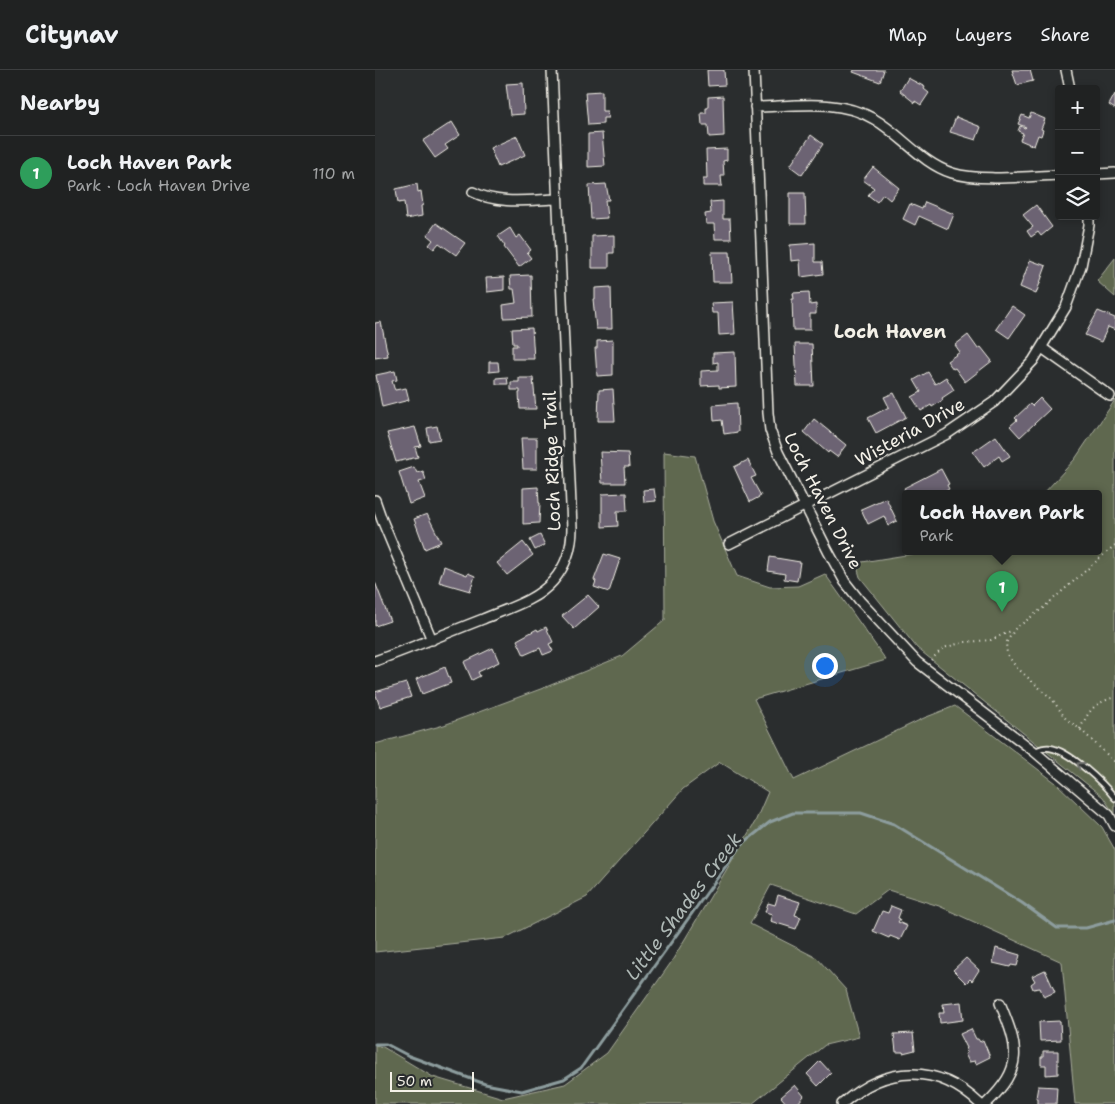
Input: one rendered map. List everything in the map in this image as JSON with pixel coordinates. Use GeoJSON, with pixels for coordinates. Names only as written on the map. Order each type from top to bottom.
{"type":"FeatureCollection","features":[{"type":"Feature","properties":{"kind":"street","name":"Loch Ridge Trail"},"geometry":{"type":"LineString","coordinates":[[375,661],[432,640],[530,599],[553,582],[560,572],[569,551],[572,528],[552,70]]}},
{"type":"Feature","properties":{"kind":"street","name":"Loch Haven Drive"},"geometry":{"type":"LineString","coordinates":[[754,70],[767,414],[769,430],[778,452],[845,582],[883,626],[917,662],[1035,752],[1109,815],[1115,826]]}},
{"type":"Feature","properties":{"kind":"street"},"geometry":{"type":"LineString","coordinates":[[1066,70],[1070,85]]}},
{"type":"Feature","properties":{"kind":"street"},"geometry":{"type":"LineString","coordinates":[[755,107],[828,105],[845,107],[875,120],[923,158],[962,176],[1055,175]]}},
{"type":"Feature","properties":{"kind":"street"},"geometry":{"type":"LineString","coordinates":[[1100,174],[1115,173]]}},
{"type":"Feature","properties":{"kind":"street"},"geometry":{"type":"LineString","coordinates":[[473,192],[485,198],[497,200],[557,200]]}},
{"type":"Feature","properties":{"kind":"street","name":"Wisteria Drive"},"geometry":{"type":"LineString","coordinates":[[729,544],[947,434],[995,402],[1033,361],[1066,307],[1081,266],[1089,220]]}},
{"type":"Feature","properties":{"kind":"street"},"geometry":{"type":"LineString","coordinates":[[1042,348],[1110,396]]}},
{"type":"Feature","properties":{"kind":"street"},"geometry":{"type":"LineString","coordinates":[[375,500],[432,640]]}},
{"type":"Feature","properties":{"kind":"street"},"geometry":{"type":"LineString","coordinates":[[986,1104],[1007,1081],[1015,1058],[1013,1038],[1000,1003]]}},
{"type":"Feature","properties":{"kind":"street"},"geometry":{"type":"LineString","coordinates":[[843,1104],[853,1094],[875,1081],[911,1073],[933,1076],[955,1085],[980,1104]]}},
{"type":"Feature","properties":{"kind":"lane"},"geometry":{"type":"LineString","coordinates":[[1035,752],[1048,747],[1056,749],[1087,770],[1115,798]]}},
{"type":"Feature","properties":{"kind":"path"},"geometry":{"type":"LineString","coordinates":[[925,668],[943,648],[965,642],[991,640],[1015,629],[1043,608],[1115,545]]}},
{"type":"Feature","properties":{"kind":"path"},"geometry":{"type":"LineString","coordinates":[[1015,629],[1007,643],[1007,654],[1016,667],[1052,699],[1067,719],[1115,762]]}},
{"type":"Feature","properties":{"kind":"path"},"geometry":{"type":"LineString","coordinates":[[1080,729],[1095,704],[1115,697]]}},
{"type":"Feature","properties":{"kind":"green space"},"geometry":{"type":"Polygon","coordinates":[[[1115,258],[1115,297],[1097,281],[1115,258]]]}},
{"type":"Feature","properties":{"kind":"green space"},"geometry":{"type":"Polygon","coordinates":[[[1115,400],[1115,815],[1103,797],[917,648],[860,577],[856,563],[906,555],[1102,555],[1102,490],[1047,490],[1075,459],[1115,400]]]}},
{"type":"Feature","properties":{"kind":"green space"},"geometry":{"type":"Polygon","coordinates":[[[664,452],[695,456],[713,521],[737,576],[770,587],[798,586],[825,574],[886,660],[754,699],[794,780],[924,718],[955,706],[1056,783],[1102,827],[1115,850],[1115,1104],[1075,1104],[1062,962],[939,906],[888,890],[856,914],[771,885],[750,924],[817,958],[846,990],[859,1037],[825,1045],[752,1104],[375,1104],[375,1045],[383,1047],[433,1077],[503,1098],[565,1084],[607,1053],[670,964],[755,822],[768,792],[720,762],[683,789],[587,897],[505,938],[375,952],[375,744],[444,725],[622,656],[665,620],[664,452]]]}},
{"type":"Feature","properties":{"kind":"building"},"geometry":{"type":"Polygon","coordinates":[[[707,70],[724,70],[725,85],[708,86],[707,70]]]}},
{"type":"Feature","properties":{"kind":"building"},"geometry":{"type":"Polygon","coordinates":[[[854,70],[884,70],[880,82],[853,72],[854,70]]]}},
{"type":"Feature","properties":{"kind":"building"},"geometry":{"type":"Polygon","coordinates":[[[1012,70],[1030,70],[1033,81],[1017,85],[1012,70]]]}},
{"type":"Feature","properties":{"kind":"building"},"geometry":{"type":"Polygon","coordinates":[[[908,78],[925,87],[924,89],[929,93],[921,105],[915,101],[915,103],[900,91],[908,78]]]}},
{"type":"Feature","properties":{"kind":"building"},"geometry":{"type":"Polygon","coordinates":[[[523,83],[524,114],[510,115],[506,84],[523,83]]]}},
{"type":"Feature","properties":{"kind":"building"},"geometry":{"type":"Polygon","coordinates":[[[602,91],[602,111],[607,111],[608,118],[603,118],[603,124],[588,125],[585,92],[602,91]]]}},
{"type":"Feature","properties":{"kind":"building"},"geometry":{"type":"Polygon","coordinates":[[[1115,94],[1115,109],[1109,105],[1115,94]]]}},
{"type":"Feature","properties":{"kind":"building"},"geometry":{"type":"Polygon","coordinates":[[[723,96],[724,136],[709,137],[708,125],[702,125],[701,113],[706,113],[708,97],[723,96]]]}},
{"type":"Feature","properties":{"kind":"building"},"geometry":{"type":"Polygon","coordinates":[[[1031,113],[1045,119],[1041,129],[1043,130],[1041,136],[1038,135],[1034,146],[1020,140],[1023,133],[1018,131],[1020,126],[1026,127],[1018,124],[1022,115],[1029,118],[1031,113]]]}},
{"type":"Feature","properties":{"kind":"building"},"geometry":{"type":"Polygon","coordinates":[[[956,117],[981,127],[976,140],[950,132],[956,117]]]}},
{"type":"Feature","properties":{"kind":"building"},"geometry":{"type":"Polygon","coordinates":[[[452,122],[460,135],[445,145],[448,149],[435,158],[423,141],[452,122]]]}},
{"type":"Feature","properties":{"kind":"building"},"geometry":{"type":"Polygon","coordinates":[[[602,133],[605,166],[588,167],[588,134],[602,133]]]}},
{"type":"Feature","properties":{"kind":"building"},"geometry":{"type":"Polygon","coordinates":[[[811,135],[823,144],[802,175],[790,166],[811,135]]]}},
{"type":"Feature","properties":{"kind":"building"},"geometry":{"type":"Polygon","coordinates":[[[517,136],[525,155],[498,167],[490,148],[517,136]]]}},
{"type":"Feature","properties":{"kind":"building"},"geometry":{"type":"Polygon","coordinates":[[[727,149],[727,160],[723,161],[724,176],[721,176],[722,186],[703,186],[703,179],[707,179],[706,150],[727,149]]]}},
{"type":"Feature","properties":{"kind":"building"},"geometry":{"type":"Polygon","coordinates":[[[873,167],[899,188],[890,200],[883,194],[877,202],[868,195],[874,188],[863,180],[873,167]]]}},
{"type":"Feature","properties":{"kind":"building"},"geometry":{"type":"Polygon","coordinates":[[[417,184],[418,192],[421,191],[422,216],[406,219],[404,202],[398,203],[396,189],[417,184]]]}},
{"type":"Feature","properties":{"kind":"building"},"geometry":{"type":"Polygon","coordinates":[[[606,184],[609,200],[605,200],[607,218],[591,219],[589,185],[606,184]]]}},
{"type":"Feature","properties":{"kind":"building"},"geometry":{"type":"Polygon","coordinates":[[[790,193],[805,193],[806,224],[790,224],[790,193]]]}},
{"type":"Feature","properties":{"kind":"building"},"geometry":{"type":"Polygon","coordinates":[[[723,201],[723,219],[730,219],[731,239],[715,239],[714,224],[706,224],[705,214],[711,213],[710,202],[723,201]]]}},
{"type":"Feature","properties":{"kind":"building"},"geometry":{"type":"Polygon","coordinates":[[[925,202],[954,214],[948,229],[919,216],[915,225],[903,219],[910,204],[922,209],[925,202]]]}},
{"type":"Feature","properties":{"kind":"building"},"geometry":{"type":"Polygon","coordinates":[[[1036,205],[1052,227],[1041,236],[1038,232],[1031,237],[1027,231],[1033,227],[1023,215],[1036,205]]]}},
{"type":"Feature","properties":{"kind":"building"},"geometry":{"type":"Polygon","coordinates":[[[436,223],[465,243],[456,255],[439,243],[434,249],[429,245],[433,240],[427,235],[436,223]]]}},
{"type":"Feature","properties":{"kind":"building"},"geometry":{"type":"Polygon","coordinates":[[[510,228],[516,238],[520,235],[531,250],[527,253],[531,258],[519,267],[498,236],[510,228]]]}},
{"type":"Feature","properties":{"kind":"building"},"geometry":{"type":"Polygon","coordinates":[[[614,235],[614,253],[609,253],[609,268],[592,268],[592,236],[614,235]]]}},
{"type":"Feature","properties":{"kind":"building"},"geometry":{"type":"Polygon","coordinates":[[[815,243],[815,262],[822,262],[823,274],[801,277],[800,260],[791,261],[790,245],[815,243]]]}},
{"type":"Feature","properties":{"kind":"building"},"geometry":{"type":"Polygon","coordinates":[[[712,252],[730,252],[732,282],[713,282],[712,252]]]}},
{"type":"Feature","properties":{"kind":"building"},"geometry":{"type":"Polygon","coordinates":[[[1030,260],[1046,266],[1036,294],[1020,287],[1030,260]]]}},
{"type":"Feature","properties":{"kind":"building"},"geometry":{"type":"Polygon","coordinates":[[[531,275],[532,317],[504,318],[503,305],[516,303],[514,289],[511,289],[510,276],[531,275]]]}},
{"type":"Feature","properties":{"kind":"building"},"geometry":{"type":"Polygon","coordinates":[[[504,277],[504,290],[487,292],[486,278],[504,277]]]}},
{"type":"Feature","properties":{"kind":"building"},"geometry":{"type":"Polygon","coordinates":[[[611,287],[612,329],[596,329],[593,299],[595,299],[595,288],[611,287]]]}},
{"type":"Feature","properties":{"kind":"building"},"geometry":{"type":"Polygon","coordinates":[[[809,292],[810,305],[816,304],[816,314],[810,314],[810,330],[793,330],[793,293],[809,292]]]}},
{"type":"Feature","properties":{"kind":"building"},"geometry":{"type":"Polygon","coordinates":[[[733,302],[735,334],[719,335],[718,313],[712,313],[711,303],[733,302]]]}},
{"type":"Feature","properties":{"kind":"building"},"geometry":{"type":"Polygon","coordinates":[[[1012,306],[1025,315],[1009,338],[996,329],[1012,306]]]}},
{"type":"Feature","properties":{"kind":"building"},"geometry":{"type":"Polygon","coordinates":[[[1098,311],[1115,318],[1115,330],[1108,327],[1101,342],[1085,335],[1098,311]]]}},
{"type":"Feature","properties":{"kind":"building"},"geometry":{"type":"Polygon","coordinates":[[[381,322],[388,356],[375,358],[375,323],[381,322]]]}},
{"type":"Feature","properties":{"kind":"building"},"geometry":{"type":"Polygon","coordinates":[[[532,328],[534,359],[512,359],[512,346],[517,346],[517,344],[513,344],[512,329],[532,328]]]}},
{"type":"Feature","properties":{"kind":"building"},"geometry":{"type":"Polygon","coordinates":[[[968,335],[978,349],[981,347],[992,361],[965,382],[955,368],[953,369],[947,361],[960,352],[955,345],[968,335]]]}},
{"type":"Feature","properties":{"kind":"building"},"geometry":{"type":"Polygon","coordinates":[[[613,340],[613,375],[597,376],[595,348],[597,348],[597,341],[613,340]]]}},
{"type":"Feature","properties":{"kind":"building"},"geometry":{"type":"Polygon","coordinates":[[[795,344],[812,344],[814,386],[797,386],[795,344]]]}},
{"type":"Feature","properties":{"kind":"building"},"geometry":{"type":"Polygon","coordinates":[[[735,352],[736,387],[719,388],[719,385],[701,386],[701,371],[718,370],[718,362],[713,363],[713,353],[735,352]]]}},
{"type":"Feature","properties":{"kind":"building"},"geometry":{"type":"Polygon","coordinates":[[[489,362],[498,362],[499,371],[489,372],[489,362]]]}},
{"type":"Feature","properties":{"kind":"building"},"geometry":{"type":"Polygon","coordinates":[[[395,371],[397,380],[392,381],[394,388],[395,390],[406,388],[409,400],[382,407],[376,375],[395,371]]]}},
{"type":"Feature","properties":{"kind":"building"},"geometry":{"type":"Polygon","coordinates":[[[928,372],[935,384],[946,377],[954,390],[932,407],[931,405],[921,411],[912,397],[921,392],[914,380],[928,372]]]}},
{"type":"Feature","properties":{"kind":"building"},"geometry":{"type":"Polygon","coordinates":[[[507,377],[508,384],[496,384],[496,378],[507,377]]]}},
{"type":"Feature","properties":{"kind":"building"},"geometry":{"type":"Polygon","coordinates":[[[519,378],[533,378],[536,409],[520,409],[520,390],[511,390],[511,382],[519,382],[519,378]]]}},
{"type":"Feature","properties":{"kind":"building"},"geometry":{"type":"Polygon","coordinates":[[[613,389],[615,421],[598,421],[599,390],[613,389]]]}},
{"type":"Feature","properties":{"kind":"building"},"geometry":{"type":"Polygon","coordinates":[[[894,393],[906,417],[876,433],[868,418],[889,407],[884,397],[894,393]]]}},
{"type":"Feature","properties":{"kind":"building"},"geometry":{"type":"Polygon","coordinates":[[[1040,398],[1050,409],[1020,437],[1010,426],[1017,420],[1015,418],[1030,404],[1032,406],[1040,398]]]}},
{"type":"Feature","properties":{"kind":"building"},"geometry":{"type":"Polygon","coordinates":[[[737,403],[738,432],[724,434],[722,420],[714,421],[713,405],[737,403]]]}},
{"type":"Feature","properties":{"kind":"building"},"geometry":{"type":"Polygon","coordinates":[[[814,419],[846,445],[837,457],[829,451],[828,453],[804,432],[814,419]]]}},
{"type":"Feature","properties":{"kind":"building"},"geometry":{"type":"Polygon","coordinates":[[[437,426],[440,439],[429,441],[427,428],[437,426]]]}},
{"type":"Feature","properties":{"kind":"building"},"geometry":{"type":"Polygon","coordinates":[[[415,427],[421,446],[415,447],[418,457],[396,462],[387,433],[415,427]]]}},
{"type":"Feature","properties":{"kind":"building"},"geometry":{"type":"Polygon","coordinates":[[[996,436],[1010,456],[1002,461],[999,456],[984,467],[973,452],[996,436]]]}},
{"type":"Feature","properties":{"kind":"building"},"geometry":{"type":"Polygon","coordinates":[[[521,438],[537,438],[537,469],[523,469],[521,438]]]}},
{"type":"Feature","properties":{"kind":"building"},"geometry":{"type":"Polygon","coordinates":[[[600,452],[628,453],[629,467],[624,467],[625,483],[602,483],[600,452]]]}},
{"type":"Feature","properties":{"kind":"building"},"geometry":{"type":"Polygon","coordinates":[[[748,460],[756,476],[751,478],[761,496],[750,502],[734,467],[748,460]]]}},
{"type":"Feature","properties":{"kind":"building"},"geometry":{"type":"Polygon","coordinates":[[[414,467],[417,473],[423,471],[426,480],[419,482],[425,498],[409,504],[399,472],[414,467]]]}},
{"type":"Feature","properties":{"kind":"building"},"geometry":{"type":"Polygon","coordinates":[[[941,469],[949,484],[947,485],[949,489],[947,490],[905,490],[904,488],[941,469]]]}},
{"type":"Feature","properties":{"kind":"building"},"geometry":{"type":"Polygon","coordinates":[[[538,487],[540,503],[539,523],[523,524],[523,488],[538,487]]]}},
{"type":"Feature","properties":{"kind":"building"},"geometry":{"type":"Polygon","coordinates":[[[654,489],[656,501],[644,502],[643,490],[654,489]]]}},
{"type":"Feature","properties":{"kind":"building"},"geometry":{"type":"Polygon","coordinates":[[[626,493],[627,511],[617,511],[618,526],[602,527],[602,494],[626,493]]]}},
{"type":"Feature","properties":{"kind":"building"},"geometry":{"type":"Polygon","coordinates":[[[886,498],[897,521],[888,526],[884,516],[868,524],[861,509],[886,498]]]}},
{"type":"Feature","properties":{"kind":"building"},"geometry":{"type":"Polygon","coordinates":[[[427,514],[441,542],[425,549],[414,519],[427,514]]]}},
{"type":"Feature","properties":{"kind":"building"},"geometry":{"type":"Polygon","coordinates":[[[540,535],[545,545],[535,550],[530,540],[540,535]]]}},
{"type":"Feature","properties":{"kind":"building"},"geometry":{"type":"Polygon","coordinates":[[[523,542],[533,555],[507,575],[497,563],[523,542]]]}},
{"type":"Feature","properties":{"kind":"building"},"geometry":{"type":"Polygon","coordinates":[[[604,554],[620,559],[609,592],[594,587],[596,581],[594,580],[604,554]]]}},
{"type":"Feature","properties":{"kind":"building"},"geometry":{"type":"Polygon","coordinates":[[[770,557],[800,562],[797,581],[784,579],[785,574],[768,571],[770,557]]]}},
{"type":"Feature","properties":{"kind":"building"},"geometry":{"type":"Polygon","coordinates":[[[444,566],[467,575],[468,573],[475,576],[470,591],[439,582],[444,566]]]}},
{"type":"Feature","properties":{"kind":"building"},"geometry":{"type":"Polygon","coordinates":[[[375,582],[390,621],[375,626],[375,582]]]}},
{"type":"Feature","properties":{"kind":"building"},"geometry":{"type":"Polygon","coordinates":[[[588,595],[599,607],[574,629],[562,616],[588,595]]]}},
{"type":"Feature","properties":{"kind":"building"},"geometry":{"type":"Polygon","coordinates":[[[546,627],[553,642],[549,644],[553,651],[543,655],[540,648],[524,655],[517,640],[537,629],[538,631],[546,627]]]}},
{"type":"Feature","properties":{"kind":"building"},"geometry":{"type":"Polygon","coordinates":[[[493,648],[499,662],[478,672],[480,676],[472,680],[464,662],[493,648]]]}},
{"type":"Feature","properties":{"kind":"building"},"geometry":{"type":"Polygon","coordinates":[[[445,667],[451,683],[422,694],[416,679],[445,667]]]}},
{"type":"Feature","properties":{"kind":"building"},"geometry":{"type":"Polygon","coordinates":[[[406,683],[411,697],[380,707],[375,692],[406,683]]]}},
{"type":"Feature","properties":{"kind":"building"},"geometry":{"type":"Polygon","coordinates":[[[778,895],[800,902],[795,915],[801,917],[796,929],[770,921],[772,914],[765,912],[768,903],[775,905],[778,895]]]}},
{"type":"Feature","properties":{"kind":"building"},"geometry":{"type":"Polygon","coordinates":[[[891,906],[901,910],[898,922],[907,926],[900,940],[890,936],[889,938],[873,931],[882,911],[888,913],[891,906]]]}},
{"type":"Feature","properties":{"kind":"building"},"geometry":{"type":"Polygon","coordinates":[[[996,948],[1020,955],[1017,966],[1011,965],[1010,967],[993,963],[996,948]]]}},
{"type":"Feature","properties":{"kind":"building"},"geometry":{"type":"Polygon","coordinates":[[[966,958],[979,970],[972,981],[970,979],[966,983],[953,970],[966,958]]]}},
{"type":"Feature","properties":{"kind":"building"},"geometry":{"type":"Polygon","coordinates":[[[1045,970],[1055,992],[1044,997],[1040,988],[1033,989],[1031,984],[1035,981],[1032,976],[1045,970]]]}},
{"type":"Feature","properties":{"kind":"building"},"geometry":{"type":"Polygon","coordinates":[[[961,1002],[963,1020],[940,1023],[939,1013],[944,1013],[943,1004],[961,1002]]]}},
{"type":"Feature","properties":{"kind":"building"},"geometry":{"type":"Polygon","coordinates":[[[1060,1021],[1061,1040],[1040,1041],[1039,1022],[1060,1021]]]}},
{"type":"Feature","properties":{"kind":"building"},"geometry":{"type":"Polygon","coordinates":[[[971,1029],[976,1039],[980,1042],[983,1040],[990,1057],[976,1064],[975,1061],[969,1062],[965,1054],[967,1053],[967,1048],[960,1034],[971,1029]]]}},
{"type":"Feature","properties":{"kind":"building"},"geometry":{"type":"Polygon","coordinates":[[[913,1033],[915,1050],[903,1053],[896,1052],[894,1034],[913,1033]]]}},
{"type":"Feature","properties":{"kind":"building"},"geometry":{"type":"Polygon","coordinates":[[[1043,1051],[1058,1051],[1058,1074],[1046,1075],[1046,1065],[1041,1065],[1043,1051]]]}},
{"type":"Feature","properties":{"kind":"building"},"geometry":{"type":"Polygon","coordinates":[[[820,1061],[831,1073],[818,1086],[807,1074],[820,1061]]]}},
{"type":"Feature","properties":{"kind":"building"},"geometry":{"type":"Polygon","coordinates":[[[795,1085],[804,1096],[797,1104],[787,1104],[781,1097],[795,1085]]]}},
{"type":"Feature","properties":{"kind":"building"},"geometry":{"type":"Polygon","coordinates":[[[1038,1086],[1057,1087],[1056,1104],[1038,1104],[1038,1098],[1036,1098],[1038,1086]]]}},
{"type":"Feature","properties":{"kind":"waterway","name":"Little Shades Creek"},"geometry":{"type":"LineString","coordinates":[[375,1044],[386,1044],[409,1056],[485,1084],[522,1091],[564,1079],[581,1068],[741,845],[770,822],[793,813],[861,813],[894,824],[1022,903],[1057,928],[1086,928],[1115,920]]}},
{"type":"Feature","properties":{"kind":"place","name":"Loch Haven Park"},"geometry":{"type":"Point","coordinates":[1002,612]}},
{"type":"Feature","properties":{"kind":"district","name":"Loch Haven"},"geometry":{"type":"Point","coordinates":[890,331]}}]}
